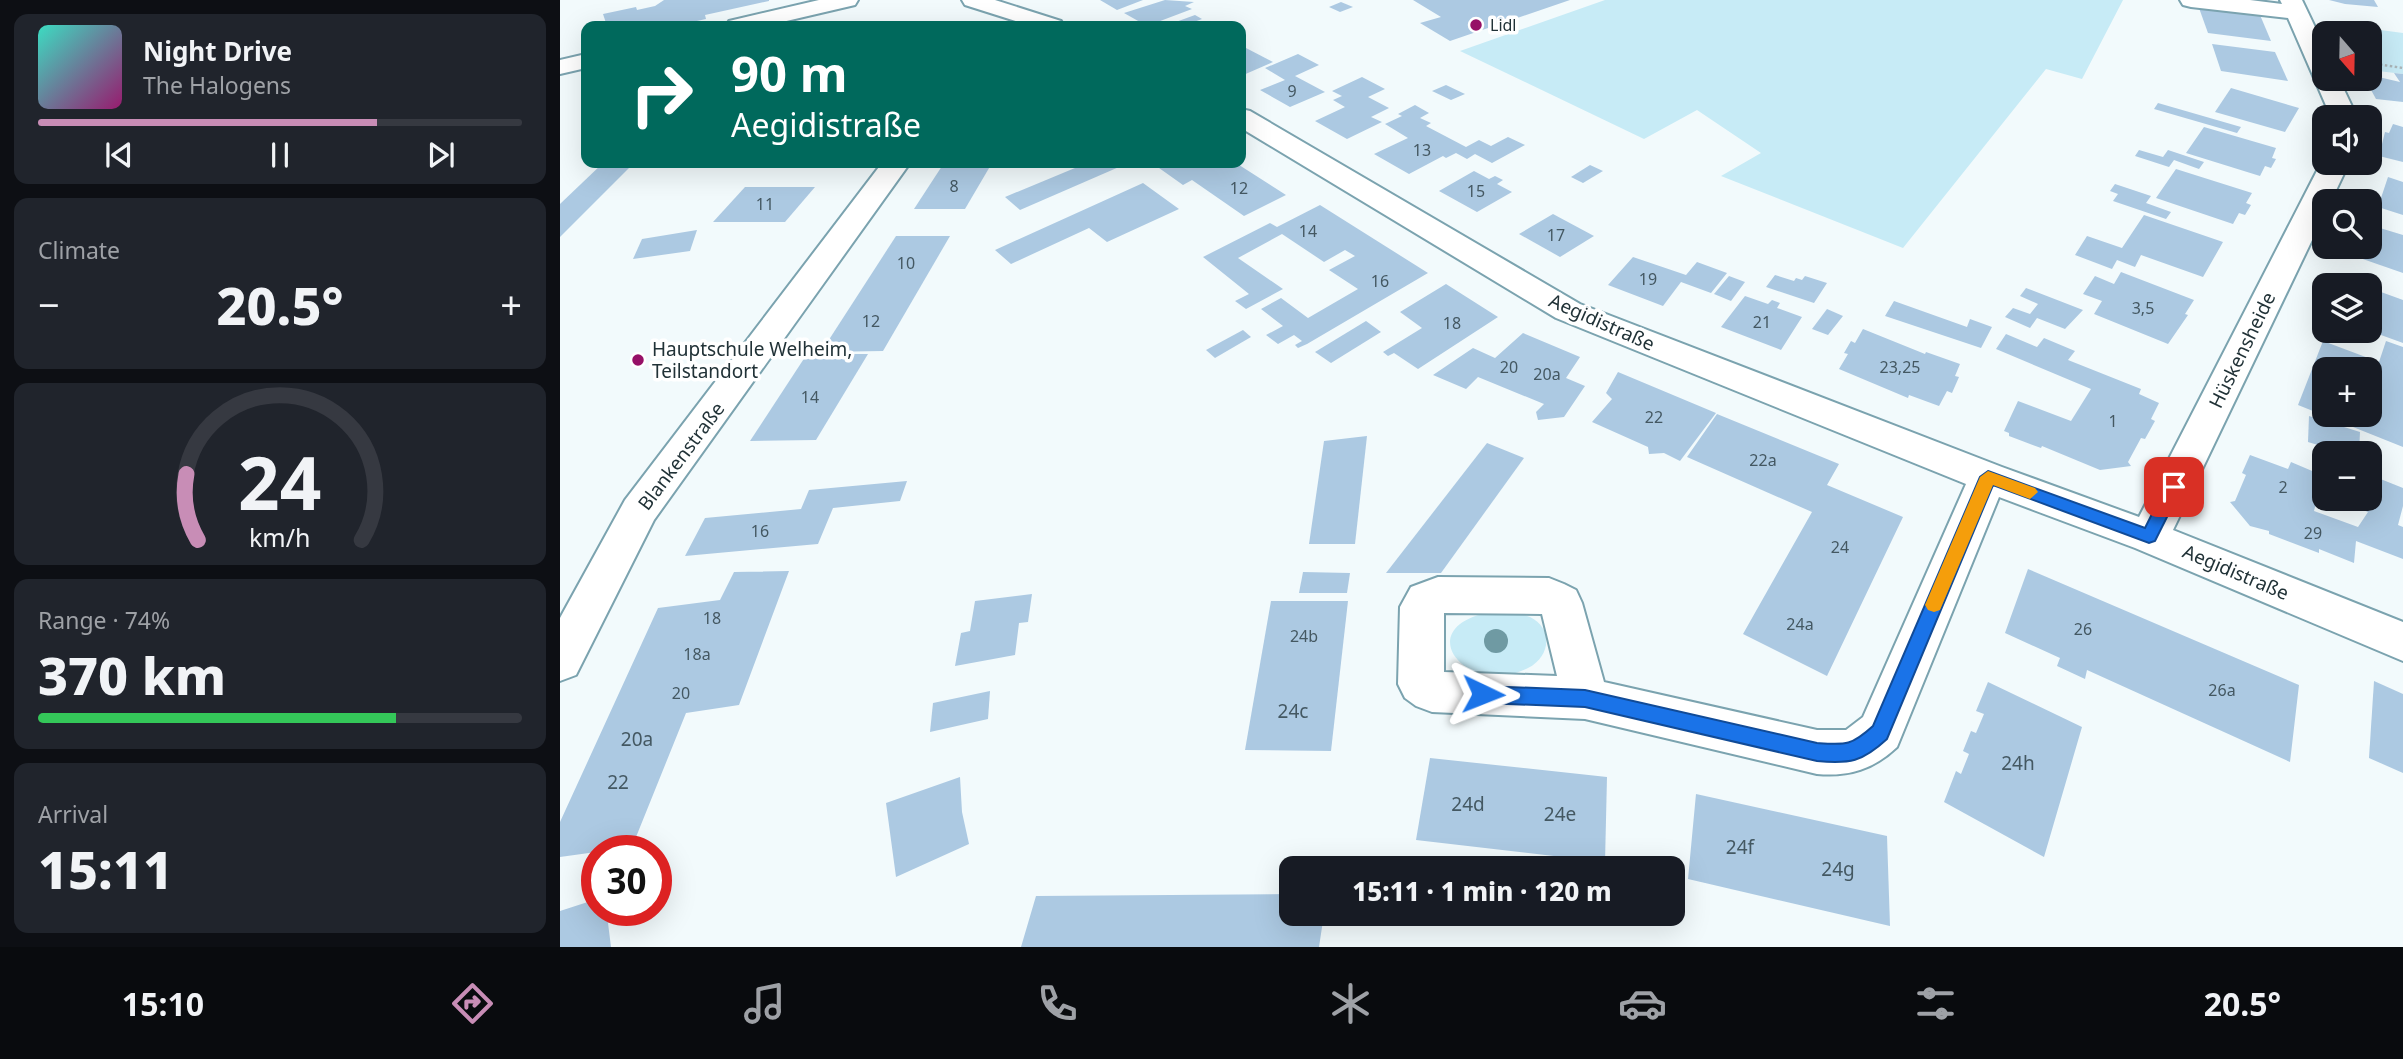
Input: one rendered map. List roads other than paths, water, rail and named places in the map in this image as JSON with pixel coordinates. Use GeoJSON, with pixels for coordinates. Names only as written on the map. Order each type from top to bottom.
{"type":"FeatureCollection","features":[{"type":"Feature","properties":{"kind":"street"},"geometry":{"type":"LineString","coordinates":[[758,21],[847,0]]}},
{"type":"Feature","properties":{"kind":"street"},"geometry":{"type":"LineString","coordinates":[[973,0],[997,18],[1018,21]]}},
{"type":"Feature","properties":{"kind":"street"},"geometry":{"type":"LineString","coordinates":[[2191,0],[2294,6],[2312,46]]}},
{"type":"Feature","properties":{"kind":"street"},"geometry":{"type":"LineString","coordinates":[[560,67],[581,62]]}},
{"type":"Feature","properties":{"kind":"street","name":"Aegidistraße"},"geometry":{"type":"LineString","coordinates":[[1246,120],[1568,311],[1988,477],[2149,537],[2403,642]]}},
{"type":"Feature","properties":{"kind":"street","name":"Blankenstraße"},"geometry":{"type":"LineString","coordinates":[[560,661],[639,512],[892,168]]}},
{"type":"Feature","properties":{"kind":"street","name":"Hüskensheide"},"geometry":{"type":"LineString","coordinates":[[2149,537],[2329,175]]}},
{"type":"Feature","properties":{"kind":"street"},"geometry":{"type":"LineString","coordinates":[[1585,698],[1817,752],[1844,754],[1862,749],[1880,732],[1988,477]]}},
{"type":"Feature","properties":{"kind":"place","name":"Lidl"},"geometry":{"type":"Point","coordinates":[1476,25]}},
{"type":"Feature","properties":{"kind":"place","name":"Hauptschule Welheim, Teilstandort"},"geometry":{"type":"Point","coordinates":[638,360]}}]}
